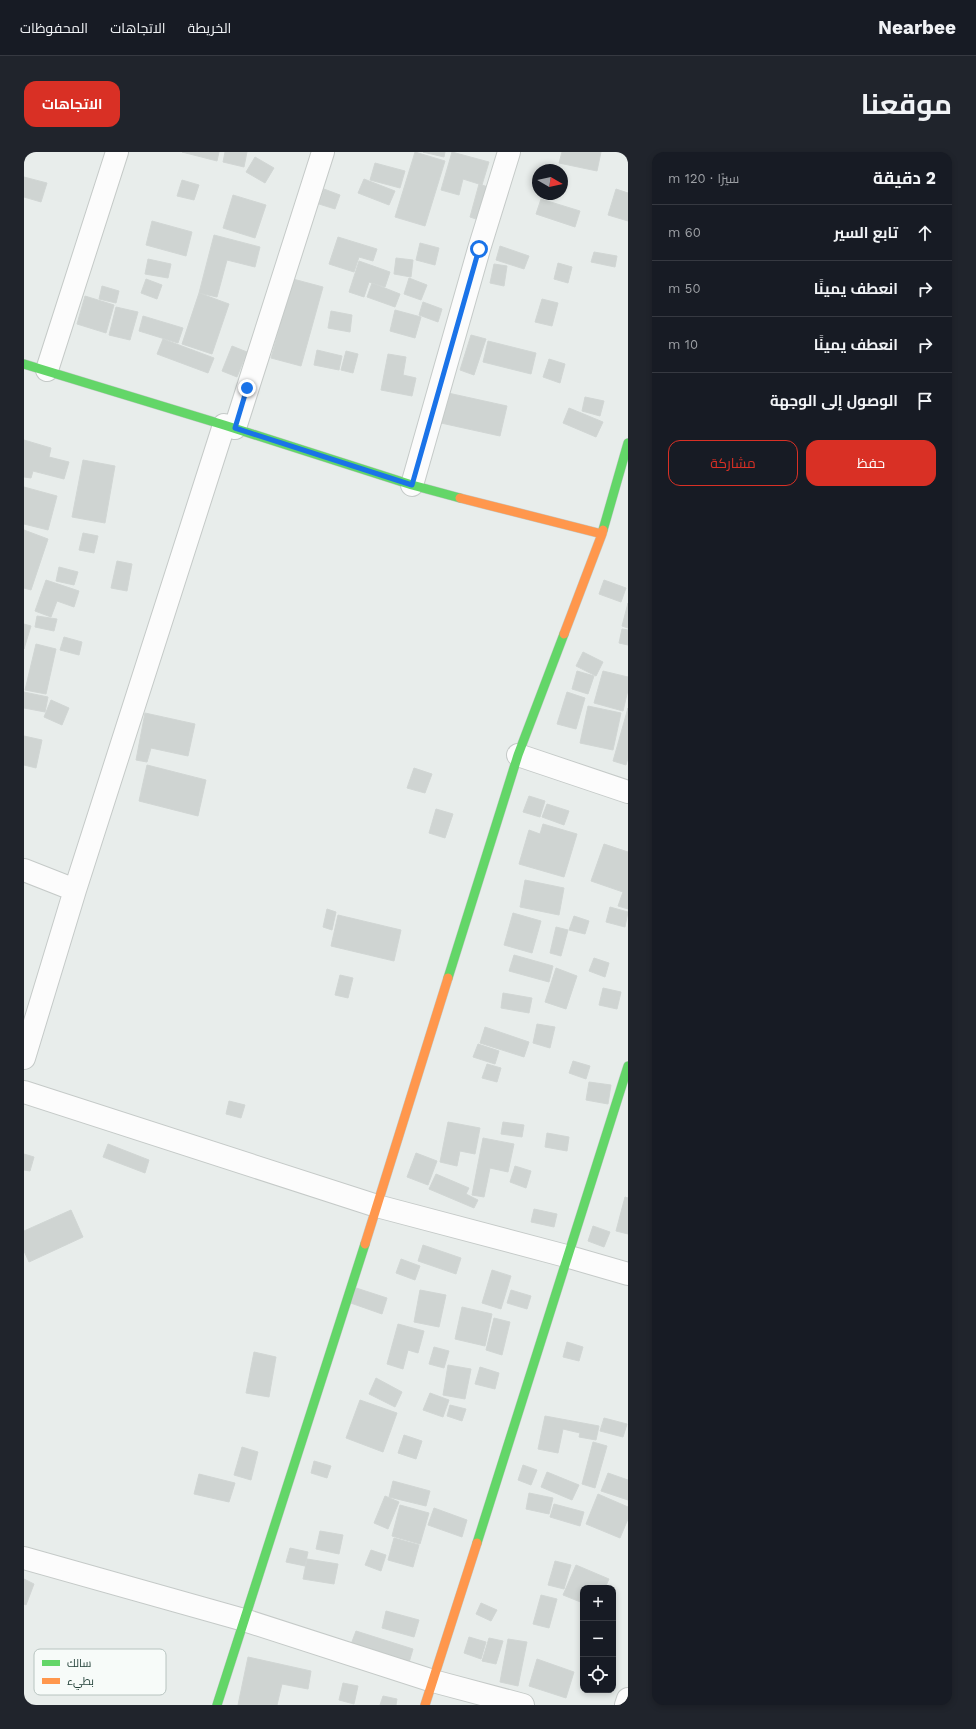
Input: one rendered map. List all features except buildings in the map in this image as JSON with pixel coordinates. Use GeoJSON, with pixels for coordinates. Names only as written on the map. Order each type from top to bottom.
{"type":"FeatureCollection","features":[{"type":"Feature","properties":{"kind":"street"},"geometry":{"type":"LineString","coordinates":[[47,370],[117,152]]}},
{"type":"Feature","properties":{"kind":"street"},"geometry":{"type":"LineString","coordinates":[[24,1058],[75,890],[323,152]]}},
{"type":"Feature","properties":{"kind":"street"},"geometry":{"type":"LineString","coordinates":[[412,485],[479,249],[509,152]]}},
{"type":"Feature","properties":{"kind":"street"},"geometry":{"type":"LineString","coordinates":[[24,364],[230,426],[412,485],[602,534]]}},
{"type":"Feature","properties":{"kind":"street"},"geometry":{"type":"LineString","coordinates":[[217,1705],[377,1206],[518,755],[602,534],[624,468],[628,443]]}},
{"type":"Feature","properties":{"kind":"street"},"geometry":{"type":"LineString","coordinates":[[518,755],[628,792]]}},
{"type":"Feature","properties":{"kind":"street"},"geometry":{"type":"LineString","coordinates":[[24,870],[75,890]]}},
{"type":"Feature","properties":{"kind":"street"},"geometry":{"type":"LineString","coordinates":[[425,1705],[566,1256],[628,1066]]}},
{"type":"Feature","properties":{"kind":"street"},"geometry":{"type":"LineString","coordinates":[[24,1092],[377,1206],[628,1274]]}},
{"type":"Feature","properties":{"kind":"street"},"geometry":{"type":"LineString","coordinates":[[24,1558],[244,1620],[433,1681],[523,1705]]}},
{"type":"Feature","properties":{"kind":"street"},"geometry":{"type":"LineString","coordinates":[[626,1705],[628,1699]]}},
{"type":"Feature","properties":{"kind":"traffic: fast"},"geometry":{"type":"LineString","coordinates":[[24,364],[224,425],[412,485],[460,498]]}},
{"type":"Feature","properties":{"kind":"traffic: fast"},"geometry":{"type":"LineString","coordinates":[[603,530],[628,443]]}},
{"type":"Feature","properties":{"kind":"traffic: fast"},"geometry":{"type":"LineString","coordinates":[[448,978],[518,755],[564,634]]}},
{"type":"Feature","properties":{"kind":"traffic: fast"},"geometry":{"type":"LineString","coordinates":[[477,1543],[628,1066]]}},
{"type":"Feature","properties":{"kind":"traffic: fast"},"geometry":{"type":"LineString","coordinates":[[217,1705],[365,1244]]}},
{"type":"Feature","properties":{"kind":"traffic: slow"},"geometry":{"type":"LineString","coordinates":[[460,498],[602,534],[603,530]]}},
{"type":"Feature","properties":{"kind":"traffic: slow"},"geometry":{"type":"LineString","coordinates":[[564,634],[602,534]]}},
{"type":"Feature","properties":{"kind":"traffic: slow"},"geometry":{"type":"LineString","coordinates":[[365,1244],[448,978]]}},
{"type":"Feature","properties":{"kind":"traffic: slow"},"geometry":{"type":"LineString","coordinates":[[425,1705],[477,1543]]}},
{"type":"Feature","properties":{"kind":"route"},"geometry":{"type":"LineString","coordinates":[[247,388],[235,428],[412,485],[479,249]]}}]}
